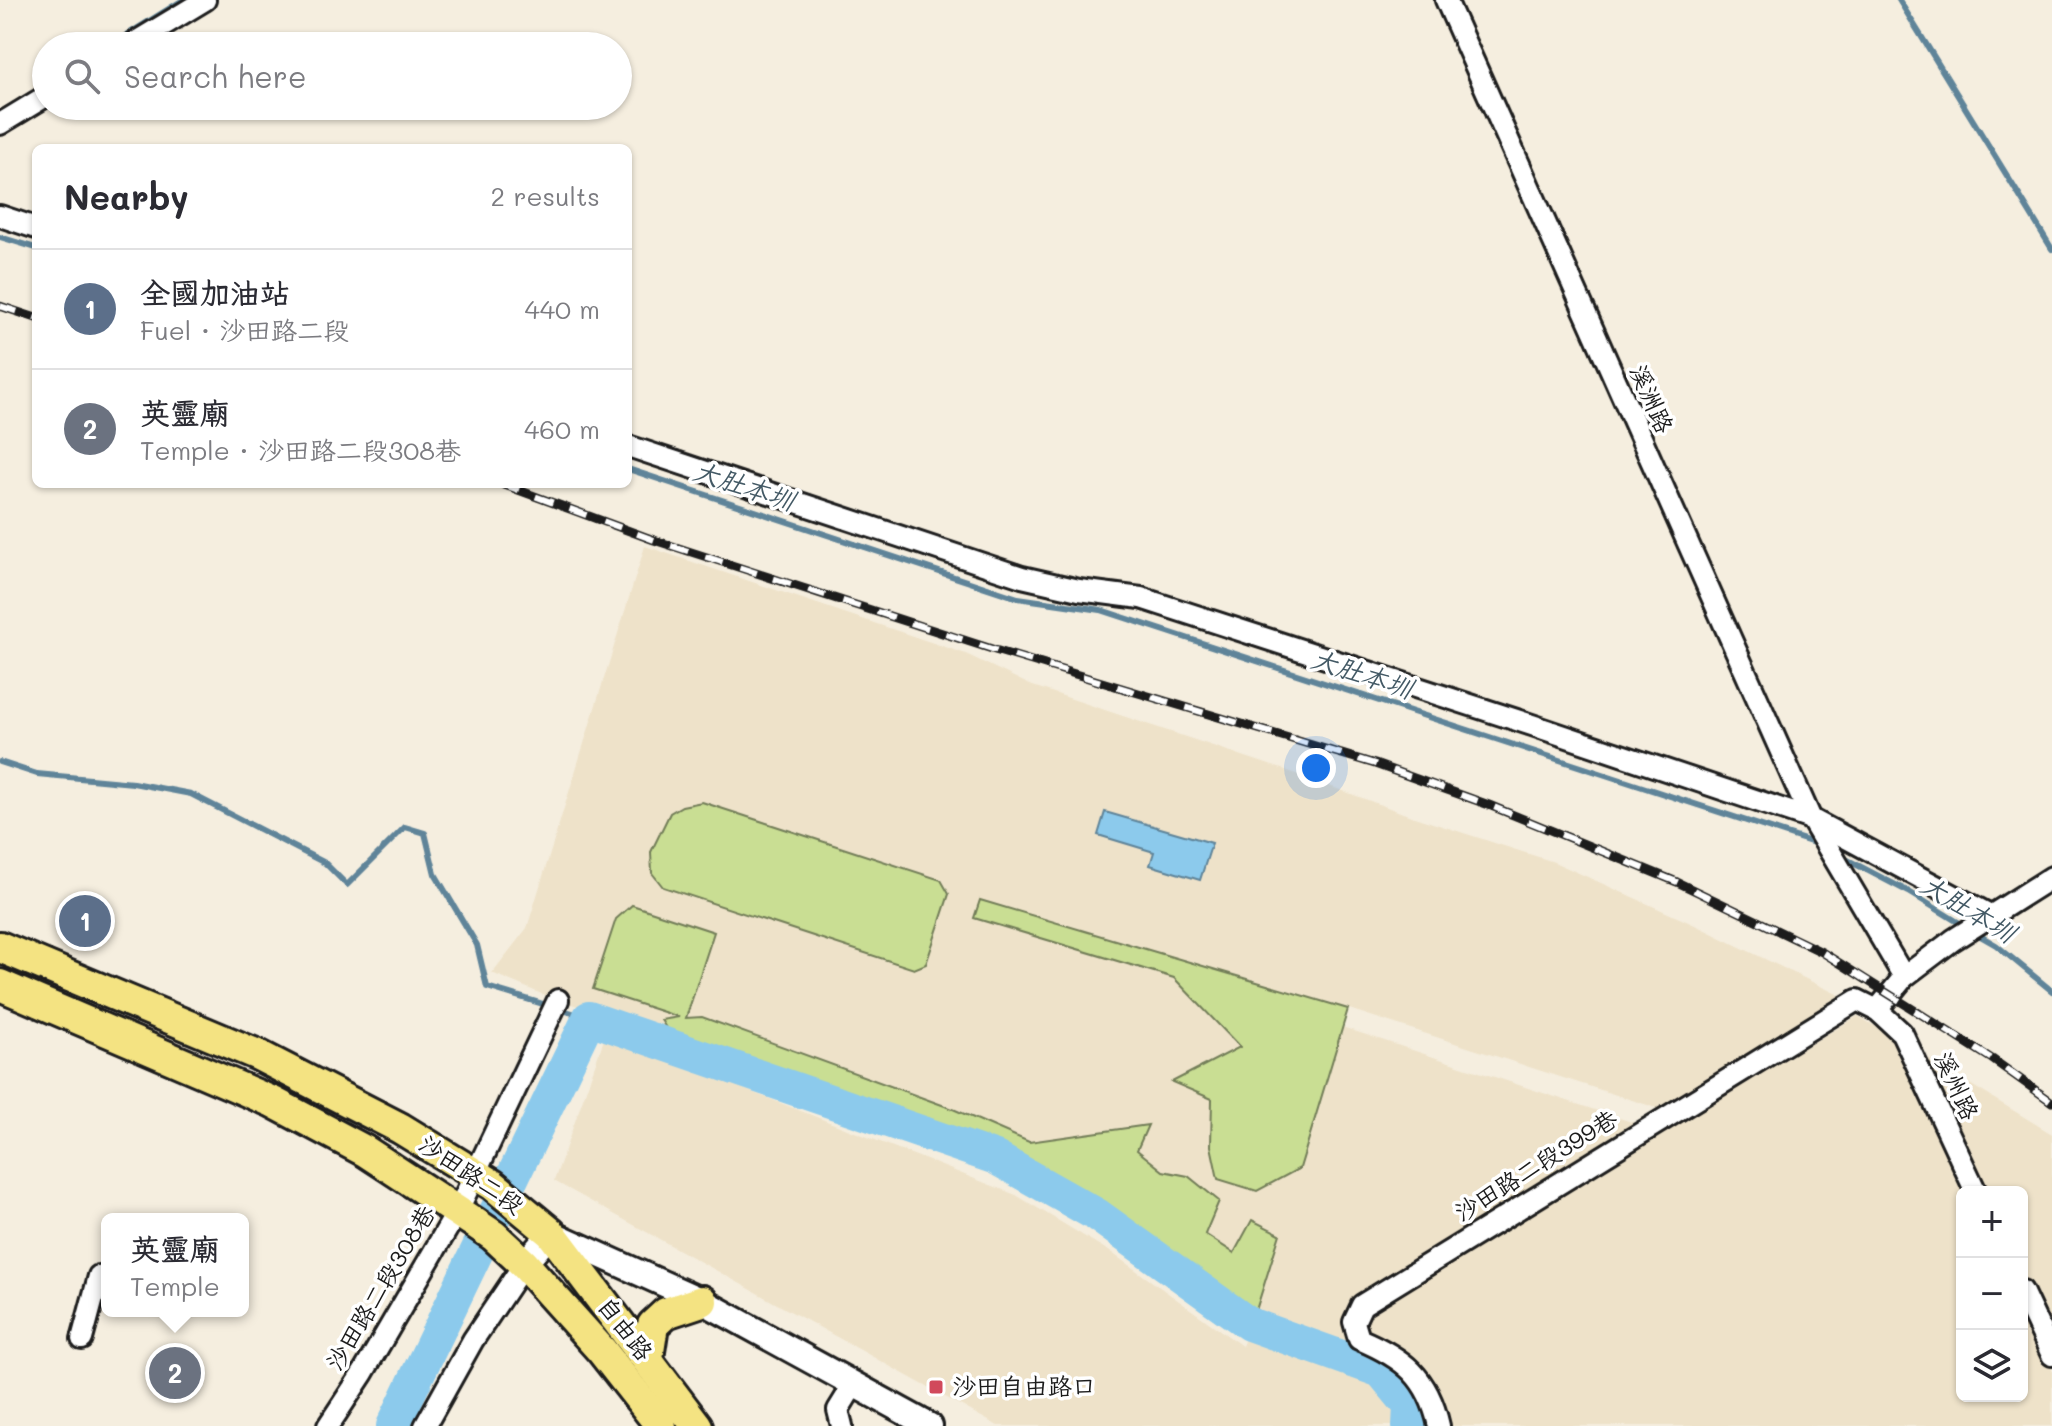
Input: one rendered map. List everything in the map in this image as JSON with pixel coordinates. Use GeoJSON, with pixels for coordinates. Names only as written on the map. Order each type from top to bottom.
{"type":"FeatureCollection","features":[{"type":"Feature","properties":{"kind":"main road","name":"沙田路二段"},"geometry":{"type":"LineString","coordinates":[[0,947],[258,1055],[400,1128],[484,1180],[525,1209],[551,1233]]}},
{"type":"Feature","properties":{"kind":"main road","name":"沙田路二段"},"geometry":{"type":"LineString","coordinates":[[0,985],[273,1102],[365,1151],[476,1224],[524,1264]]}},
{"type":"Feature","properties":{"kind":"main road","name":"自由路"},"geometry":{"type":"LineString","coordinates":[[551,1233],[697,1426]]}},
{"type":"Feature","properties":{"kind":"main road","name":"自由路"},"geometry":{"type":"LineString","coordinates":[[524,1264],[602,1351],[661,1426]]}},
{"type":"Feature","properties":{"kind":"main road"},"geometry":{"type":"LineString","coordinates":[[648,1358],[653,1325],[666,1313],[702,1301]]}},
{"type":"Feature","properties":{"kind":"street"},"geometry":{"type":"LineString","coordinates":[[152,32],[205,0]]}},
{"type":"Feature","properties":{"kind":"street","name":"溪洲路"},"geometry":{"type":"LineString","coordinates":[[1446,0],[1811,819],[1904,977]]}},
{"type":"Feature","properties":{"kind":"street"},"geometry":{"type":"LineString","coordinates":[[0,124],[32,105]]}},
{"type":"Feature","properties":{"kind":"street"},"geometry":{"type":"LineString","coordinates":[[0,216],[32,227]]}},
{"type":"Feature","properties":{"kind":"street"},"geometry":{"type":"LineString","coordinates":[[632,447],[1022,577],[1079,590],[1141,598],[1811,819],[1990,915]]}},
{"type":"Feature","properties":{"kind":"street"},"geometry":{"type":"LineString","coordinates":[[1877,1010],[1904,977],[1990,915],[2052,877]]}},
{"type":"Feature","properties":{"kind":"street","name":"沙田路二段308巷"},"geometry":{"type":"LineString","coordinates":[[328,1426],[363,1373],[476,1224],[484,1180],[558,1000]]}},
{"type":"Feature","properties":{"kind":"street","name":"沙田路二段399巷"},"geometry":{"type":"LineString","coordinates":[[1439,1426],[1427,1389],[1413,1371],[1387,1351],[1359,1339],[1354,1322],[1362,1305],[1857,1000],[1877,1010]]}},
{"type":"Feature","properties":{"kind":"street","name":"溪州路"},"geometry":{"type":"LineString","coordinates":[[1877,1010],[1902,1033],[1973,1186]]}},
{"type":"Feature","properties":{"kind":"street"},"geometry":{"type":"LineString","coordinates":[[425,1426],[473,1340],[524,1264],[551,1233]]}},
{"type":"Feature","properties":{"kind":"street","name":"沙田路二段"},"geometry":{"type":"LineString","coordinates":[[551,1233],[702,1301],[930,1426]]}},
{"type":"Feature","properties":{"kind":"street"},"geometry":{"type":"LineString","coordinates":[[82,1339],[99,1276]]}},
{"type":"Feature","properties":{"kind":"street"},"geometry":{"type":"LineString","coordinates":[[2028,1304],[2052,1355]]}},
{"type":"Feature","properties":{"kind":"street"},"geometry":{"type":"LineString","coordinates":[[842,1426],[838,1410],[854,1384]]}},
{"type":"Feature","properties":{"kind":"shaded area"},"geometry":{"type":"Polygon","coordinates":[[[645,546],[966,654],[1030,685],[1554,862],[1695,925],[1841,996],[1660,1109],[1349,1009],[1342,1027],[1662,1132],[1858,1016],[2052,1134],[2052,1426],[998,1426],[554,1181],[604,1039],[642,1049],[1016,1195],[1112,1253],[1242,1346],[1257,1308],[1009,1148],[544,995],[492,973],[527,928],[645,546]]]}},
{"type":"Feature","properties":{"kind":"green space"},"geometry":{"type":"Polygon","coordinates":[[[702,802],[941,880],[949,894],[926,964],[914,969],[663,887],[652,873],[651,852],[670,813],[682,806],[702,802]]]}},
{"type":"Feature","properties":{"kind":"green space"},"geometry":{"type":"Polygon","coordinates":[[[980,900],[1348,1009],[1300,1168],[1257,1191],[1218,1179],[1211,1146],[1212,1099],[1172,1082],[1240,1047],[1174,978],[974,918],[980,900]]]}},
{"type":"Feature","properties":{"kind":"green space"},"geometry":{"type":"Polygon","coordinates":[[[632,905],[714,932],[686,1018],[702,1017],[953,1109],[1029,1142],[1148,1125],[1137,1150],[1163,1171],[1188,1176],[1219,1201],[1205,1234],[1234,1253],[1252,1220],[1280,1234],[1252,1323],[1127,1229],[1034,1175],[683,1055],[661,1020],[679,1017],[593,989],[616,919],[632,905]]]}},
{"type":"Feature","properties":{"kind":"water"},"geometry":{"type":"Polygon","coordinates":[[[1105,812],[1212,843],[1200,880],[1150,865],[1154,852],[1098,835],[1105,812]]]}},
{"type":"Feature","properties":{"kind":"waterway"},"geometry":{"type":"LineString","coordinates":[[132,32],[183,0]]}},
{"type":"Feature","properties":{"kind":"waterway"},"geometry":{"type":"LineString","coordinates":[[1899,0],[2052,249]]}},
{"type":"Feature","properties":{"kind":"waterway","name":"大肚本圳"},"geometry":{"type":"LineString","coordinates":[[0,237],[32,247]]}},
{"type":"Feature","properties":{"kind":"waterway","name":"大肚本圳"},"geometry":{"type":"LineString","coordinates":[[632,470],[1018,598],[1101,610],[1820,845]]}},
{"type":"Feature","properties":{"kind":"waterway"},"geometry":{"type":"LineString","coordinates":[[0,762],[37,774],[133,783],[191,794],[325,863],[347,885],[405,827],[425,833],[435,874],[477,945],[487,987],[589,1018]]}},
{"type":"Feature","properties":{"kind":"waterway","name":"大肚本圳"},"geometry":{"type":"LineString","coordinates":[[1840,856],[1909,892],[1966,927]]}},
{"type":"Feature","properties":{"kind":"waterway","name":"大肚本圳"},"geometry":{"type":"LineString","coordinates":[[1975,933],[1996,945],[2052,991]]}},
{"type":"Feature","properties":{"kind":"waterway"},"geometry":{"type":"LineString","coordinates":[[393,1426],[589,1018],[996,1158],[1097,1215],[1249,1324],[1381,1371],[1410,1406],[1409,1426]]}},
{"type":"Feature","properties":{"kind":"railway"},"geometry":{"type":"LineString","coordinates":[[0,306],[32,317]]}},
{"type":"Feature","properties":{"kind":"railway"},"geometry":{"type":"LineString","coordinates":[[513,488],[654,540],[995,650],[1375,764],[1489,805],[1677,882],[1822,952],[1992,1059],[2052,1102]]}},
{"type":"Feature","properties":{"kind":"place","name":"全國加油站"},"geometry":{"type":"Point","coordinates":[85,921]}},
{"type":"Feature","properties":{"kind":"place","name":"英靈廟"},"geometry":{"type":"Point","coordinates":[175,1373]}},
{"type":"Feature","properties":{"kind":"place","name":"沙田自由路口"},"geometry":{"type":"Point","coordinates":[936,1387]}}]}
